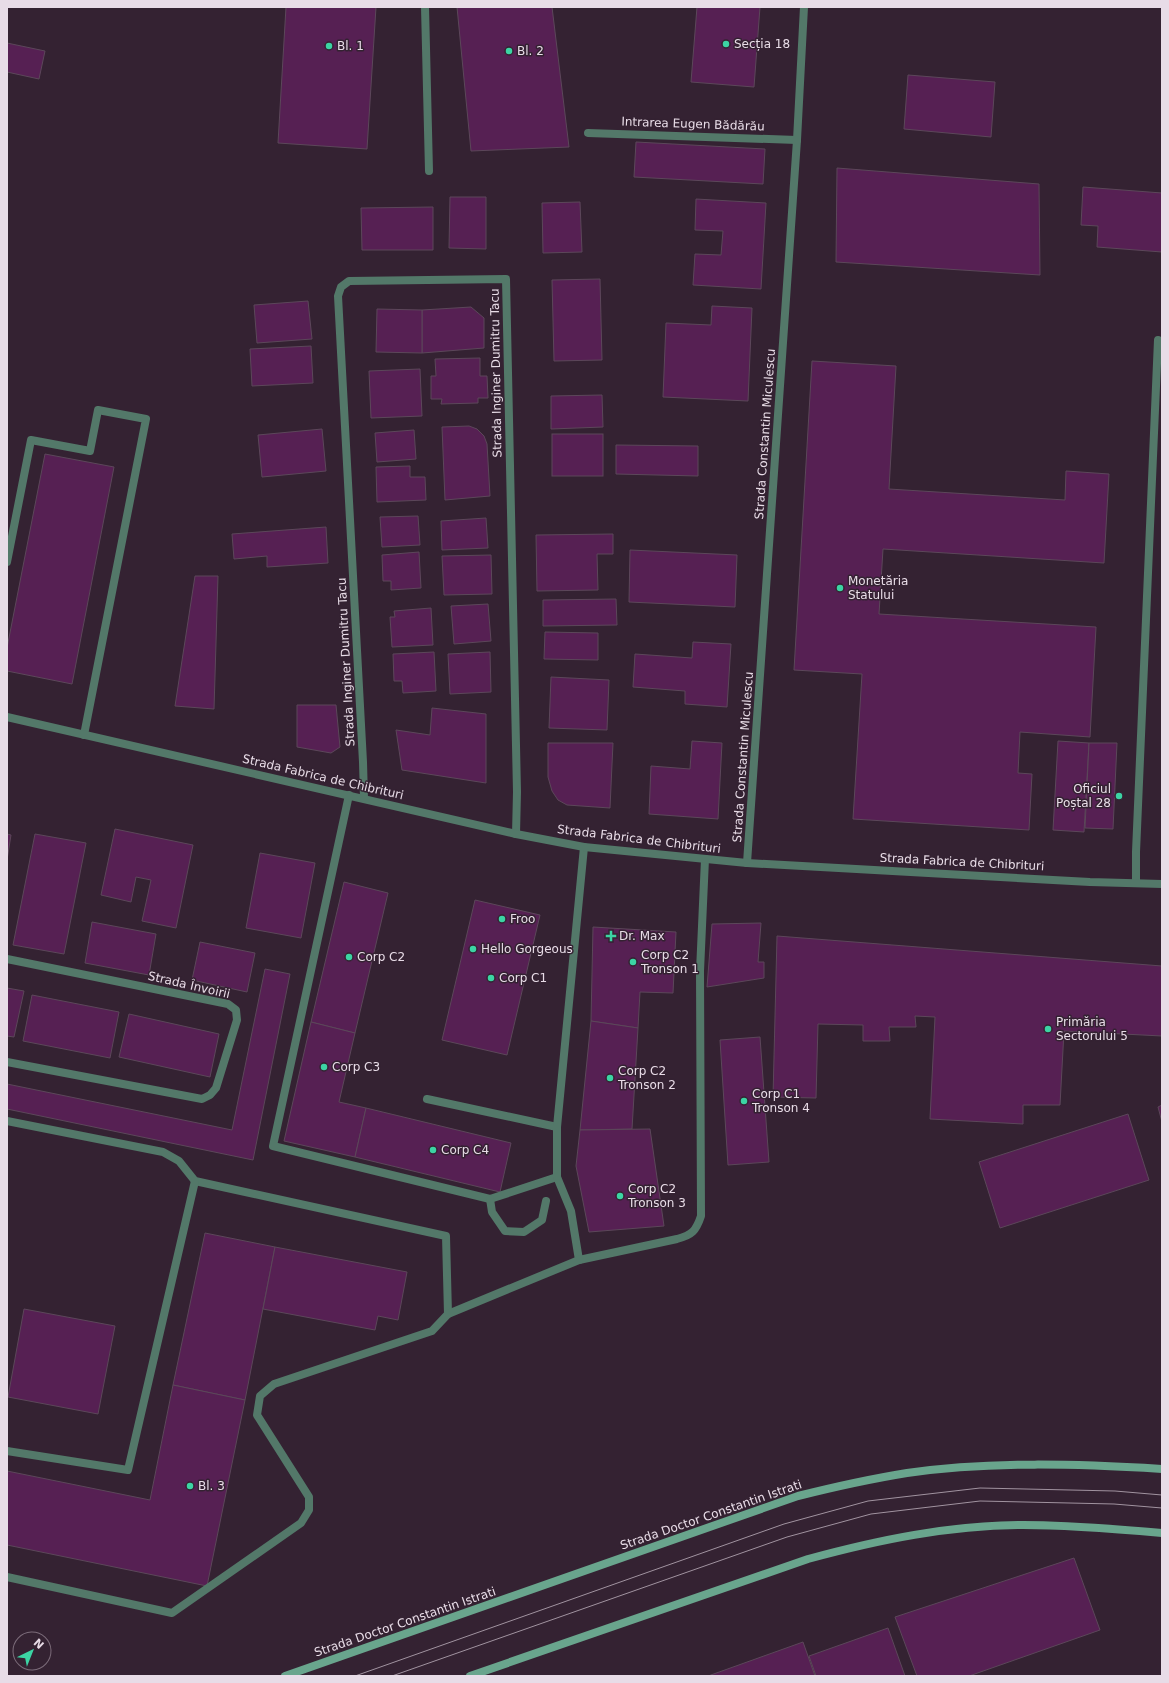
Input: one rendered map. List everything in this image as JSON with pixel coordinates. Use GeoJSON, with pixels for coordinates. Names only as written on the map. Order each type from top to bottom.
{"type":"FeatureCollection","features":[{"type":"Feature","properties":{"kind":"main road","name":"Strada Doctor Constantin Istrati"},"geometry":{"type":"LineString","coordinates":[[285,1676],[798,1496],[854,1482],[908,1473],[963,1468],[1092,1465],[1162,1469]]}},
{"type":"Feature","properties":{"kind":"main road"},"geometry":{"type":"LineString","coordinates":[[470,1676],[808,1559],[861,1545],[908,1535],[965,1528],[1022,1525],[1084,1526],[1162,1534]]}},
{"type":"Feature","properties":{"kind":"street"},"geometry":{"type":"LineString","coordinates":[[425,7],[429,171]]}},
{"type":"Feature","properties":{"kind":"street","name":"Strada Constantin Miculescu"},"geometry":{"type":"LineString","coordinates":[[747,863],[797,140],[804,7]]}},
{"type":"Feature","properties":{"kind":"street","name":"Intrarea Eugen Bădărău"},"geometry":{"type":"LineString","coordinates":[[588,133],[797,140]]}},
{"type":"Feature","properties":{"kind":"street","name":"Strada Inginer Dumitru Tacu"},"geometry":{"type":"LineString","coordinates":[[364,798],[364,762],[338,296],[341,287],[349,281],[506,279],[516,834]]}},
{"type":"Feature","properties":{"kind":"street"},"geometry":{"type":"LineString","coordinates":[[1136,883],[1136,837],[1158,340]]}},
{"type":"Feature","properties":{"kind":"street"},"geometry":{"type":"LineString","coordinates":[[7,562],[31,440],[90,451],[98,410],[146,419],[84,735]]}},
{"type":"Feature","properties":{"kind":"street","name":"Strada Fabrica de Chibrituri"},"geometry":{"type":"LineString","coordinates":[[7,717],[516,834],[584,847],[747,863],[1162,884]]}},
{"type":"Feature","properties":{"kind":"street"},"geometry":{"type":"LineString","coordinates":[[349,795],[273,1146],[490,1198],[557,1177]]}},
{"type":"Feature","properties":{"kind":"street"},"geometry":{"type":"LineString","coordinates":[[580,1260],[571,1211],[557,1177],[557,1127],[584,847]]}},
{"type":"Feature","properties":{"kind":"street"},"geometry":{"type":"LineString","coordinates":[[7,1577],[172,1613],[301,1523],[309,1510],[309,1497],[257,1415],[260,1396],[274,1384],[432,1331],[448,1314],[580,1260],[689,1236],[697,1227],[701,1216],[700,971],[705,858]]}},
{"type":"Feature","properties":{"kind":"street","name":"Strada Învoirii"},"geometry":{"type":"LineString","coordinates":[[7,959],[228,1004],[236,1010],[237,1020],[216,1088],[210,1095],[202,1099],[7,1062]]}},
{"type":"Feature","properties":{"kind":"street"},"geometry":{"type":"LineString","coordinates":[[427,1099],[557,1127]]}},
{"type":"Feature","properties":{"kind":"street"},"geometry":{"type":"LineString","coordinates":[[7,1120],[163,1152],[179,1161],[195,1181],[446,1236],[448,1314]]}},
{"type":"Feature","properties":{"kind":"street"},"geometry":{"type":"LineString","coordinates":[[7,1451],[128,1470],[195,1181]]}},
{"type":"Feature","properties":{"kind":"street"},"geometry":{"type":"LineString","coordinates":[[490,1198],[492,1212],[505,1231],[524,1232],[542,1220],[546,1201]]}},
{"type":"Feature","properties":{"kind":"building","name":"Bl. 1"},"geometry":{"type":"Polygon","coordinates":[[[286,7],[376,7],[367,149],[278,143],[286,7]]]}},
{"type":"Feature","properties":{"kind":"building","name":"Bl. 2"},"geometry":{"type":"Polygon","coordinates":[[[457,7],[552,7],[569,147],[471,151],[457,7]]]}},
{"type":"Feature","properties":{"kind":"building","name":"Secția 18"},"geometry":{"type":"Polygon","coordinates":[[[697,7],[760,7],[754,87],[691,82],[697,7]]]}},
{"type":"Feature","properties":{"kind":"building"},"geometry":{"type":"Polygon","coordinates":[[[7,43],[45,51],[39,79],[7,72],[7,43]]]}},
{"type":"Feature","properties":{"kind":"building"},"geometry":{"type":"Polygon","coordinates":[[[908,75],[995,82],[991,137],[904,129],[908,75]]]}},
{"type":"Feature","properties":{"kind":"building"},"geometry":{"type":"Polygon","coordinates":[[[636,142],[765,149],[763,184],[634,177],[636,142]]]}},
{"type":"Feature","properties":{"kind":"building"},"geometry":{"type":"Polygon","coordinates":[[[837,168],[1039,184],[1040,275],[836,262],[837,168]]]}},
{"type":"Feature","properties":{"kind":"building"},"geometry":{"type":"Polygon","coordinates":[[[1083,187],[1162,193],[1162,252],[1097,247],[1098,226],[1081,225],[1083,187]]]}},
{"type":"Feature","properties":{"kind":"building"},"geometry":{"type":"Polygon","coordinates":[[[450,197],[486,197],[486,249],[449,248],[450,197]]]}},
{"type":"Feature","properties":{"kind":"building"},"geometry":{"type":"Polygon","coordinates":[[[696,199],[766,203],[761,289],[693,285],[695,254],[721,255],[723,231],[695,230],[696,199]]]}},
{"type":"Feature","properties":{"kind":"building"},"geometry":{"type":"Polygon","coordinates":[[[580,202],[582,252],[543,253],[542,203],[580,202]]]}},
{"type":"Feature","properties":{"kind":"building"},"geometry":{"type":"Polygon","coordinates":[[[433,207],[433,250],[362,250],[361,208],[433,207]]]}},
{"type":"Feature","properties":{"kind":"building"},"geometry":{"type":"Polygon","coordinates":[[[600,279],[602,360],[554,361],[552,280],[600,279]]]}},
{"type":"Feature","properties":{"kind":"building"},"geometry":{"type":"Polygon","coordinates":[[[308,301],[312,339],[257,343],[254,305],[308,301]]]}},
{"type":"Feature","properties":{"kind":"building"},"geometry":{"type":"Polygon","coordinates":[[[712,306],[752,308],[748,401],[663,397],[666,323],[711,325],[712,306]]]}},
{"type":"Feature","properties":{"kind":"building"},"geometry":{"type":"Polygon","coordinates":[[[471,307],[484,318],[484,348],[422,353],[422,310],[471,307]]]}},
{"type":"Feature","properties":{"kind":"building"},"geometry":{"type":"Polygon","coordinates":[[[377,309],[422,310],[422,353],[376,352],[377,309]]]}},
{"type":"Feature","properties":{"kind":"building"},"geometry":{"type":"Polygon","coordinates":[[[311,346],[313,383],[252,386],[250,349],[311,346]]]}},
{"type":"Feature","properties":{"kind":"building"},"geometry":{"type":"Polygon","coordinates":[[[480,358],[480,376],[487,376],[488,398],[478,398],[478,403],[441,404],[442,399],[431,399],[431,376],[436,376],[435,359],[480,358]]]}},
{"type":"Feature","properties":{"kind":"building","name":"Monetăria Statului"},"geometry":{"type":"Polygon","coordinates":[[[812,361],[896,366],[889,489],[1065,500],[1066,471],[1109,474],[1104,563],[883,549],[879,614],[1096,627],[1090,737],[1020,732],[1018,773],[1032,774],[1029,830],[853,819],[862,674],[794,670],[812,361]]]}},
{"type":"Feature","properties":{"kind":"building"},"geometry":{"type":"Polygon","coordinates":[[[420,369],[422,416],[371,418],[369,371],[420,369]]]}},
{"type":"Feature","properties":{"kind":"building"},"geometry":{"type":"Polygon","coordinates":[[[602,395],[603,427],[551,429],[551,396],[602,395]]]}},
{"type":"Feature","properties":{"kind":"building"},"geometry":{"type":"Polygon","coordinates":[[[469,426],[477,429],[484,436],[487,444],[490,496],[445,500],[442,427],[469,426]]]}},
{"type":"Feature","properties":{"kind":"building"},"geometry":{"type":"Polygon","coordinates":[[[322,429],[326,471],[262,477],[258,435],[322,429]]]}},
{"type":"Feature","properties":{"kind":"building"},"geometry":{"type":"Polygon","coordinates":[[[414,430],[416,459],[377,462],[375,433],[414,430]]]}},
{"type":"Feature","properties":{"kind":"building"},"geometry":{"type":"Polygon","coordinates":[[[552,434],[603,434],[603,476],[552,476],[552,434]]]}},
{"type":"Feature","properties":{"kind":"building"},"geometry":{"type":"Polygon","coordinates":[[[616,445],[698,446],[698,476],[616,474],[616,445]]]}},
{"type":"Feature","properties":{"kind":"building"},"geometry":{"type":"Polygon","coordinates":[[[45,454],[114,467],[72,684],[7,671],[7,648],[45,454]]]}},
{"type":"Feature","properties":{"kind":"building"},"geometry":{"type":"Polygon","coordinates":[[[410,466],[410,477],[425,477],[426,500],[377,502],[376,467],[410,466]]]}},
{"type":"Feature","properties":{"kind":"building"},"geometry":{"type":"Polygon","coordinates":[[[418,516],[420,545],[382,547],[380,517],[418,516]]]}},
{"type":"Feature","properties":{"kind":"building"},"geometry":{"type":"Polygon","coordinates":[[[486,518],[488,548],[442,550],[441,521],[486,518]]]}},
{"type":"Feature","properties":{"kind":"building"},"geometry":{"type":"Polygon","coordinates":[[[326,527],[328,563],[267,567],[267,556],[234,559],[232,534],[326,527]]]}},
{"type":"Feature","properties":{"kind":"building"},"geometry":{"type":"Polygon","coordinates":[[[613,534],[613,554],[597,554],[598,590],[537,591],[536,535],[613,534]]]}},
{"type":"Feature","properties":{"kind":"building"},"geometry":{"type":"Polygon","coordinates":[[[630,550],[737,555],[735,607],[629,602],[630,550]]]}},
{"type":"Feature","properties":{"kind":"building"},"geometry":{"type":"Polygon","coordinates":[[[419,552],[421,588],[391,590],[391,581],[383,581],[382,555],[419,552]]]}},
{"type":"Feature","properties":{"kind":"building"},"geometry":{"type":"Polygon","coordinates":[[[491,555],[492,594],[444,595],[442,556],[491,555]]]}},
{"type":"Feature","properties":{"kind":"building"},"geometry":{"type":"Polygon","coordinates":[[[195,576],[218,576],[214,709],[175,706],[195,576]]]}},
{"type":"Feature","properties":{"kind":"building"},"geometry":{"type":"Polygon","coordinates":[[[616,599],[617,625],[543,626],[543,600],[616,599]]]}},
{"type":"Feature","properties":{"kind":"building"},"geometry":{"type":"Polygon","coordinates":[[[488,604],[491,641],[454,644],[451,606],[488,604]]]}},
{"type":"Feature","properties":{"kind":"building"},"geometry":{"type":"Polygon","coordinates":[[[431,608],[433,645],[392,647],[390,617],[395,617],[394,611],[431,608]]]}},
{"type":"Feature","properties":{"kind":"building"},"geometry":{"type":"Polygon","coordinates":[[[545,632],[598,633],[598,660],[544,659],[545,632]]]}},
{"type":"Feature","properties":{"kind":"building"},"geometry":{"type":"Polygon","coordinates":[[[693,642],[731,644],[727,707],[685,704],[685,691],[633,687],[635,654],[692,658],[693,642]]]}},
{"type":"Feature","properties":{"kind":"building"},"geometry":{"type":"Polygon","coordinates":[[[434,652],[436,691],[403,693],[402,681],[394,681],[393,654],[434,652]]]}},
{"type":"Feature","properties":{"kind":"building"},"geometry":{"type":"Polygon","coordinates":[[[490,652],[491,692],[450,694],[448,654],[490,652]]]}},
{"type":"Feature","properties":{"kind":"building"},"geometry":{"type":"Polygon","coordinates":[[[551,677],[609,680],[607,730],[549,728],[551,677]]]}},
{"type":"Feature","properties":{"kind":"building"},"geometry":{"type":"Polygon","coordinates":[[[297,705],[336,705],[340,747],[331,753],[297,747],[297,705]]]}},
{"type":"Feature","properties":{"kind":"building"},"geometry":{"type":"Polygon","coordinates":[[[432,708],[486,714],[486,783],[402,770],[396,730],[430,735],[432,708]]]}},
{"type":"Feature","properties":{"kind":"building"},"geometry":{"type":"Polygon","coordinates":[[[692,741],[722,743],[718,819],[649,814],[651,766],[690,769],[692,741]]]}},
{"type":"Feature","properties":{"kind":"building"},"geometry":{"type":"Polygon","coordinates":[[[1058,741],[1089,743],[1084,832],[1053,830],[1058,741]]]}},
{"type":"Feature","properties":{"kind":"building"},"geometry":{"type":"Polygon","coordinates":[[[548,743],[613,743],[610,808],[567,805],[558,800],[552,791],[548,777],[548,743]]]}},
{"type":"Feature","properties":{"kind":"building"},"geometry":{"type":"Polygon","coordinates":[[[1089,743],[1117,743],[1113,829],[1085,828],[1089,743]]]}},
{"type":"Feature","properties":{"kind":"building"},"geometry":{"type":"Polygon","coordinates":[[[115,829],[193,845],[176,928],[142,921],[151,880],[136,877],[131,902],[101,895],[115,829]]]}},
{"type":"Feature","properties":{"kind":"building"},"geometry":{"type":"Polygon","coordinates":[[[7,834],[11,835],[7,860],[7,834]]]}},
{"type":"Feature","properties":{"kind":"building"},"geometry":{"type":"Polygon","coordinates":[[[35,834],[86,843],[64,954],[13,945],[35,834]]]}},
{"type":"Feature","properties":{"kind":"building"},"geometry":{"type":"Polygon","coordinates":[[[260,853],[315,863],[301,938],[246,928],[260,853]]]}},
{"type":"Feature","properties":{"kind":"building","name":"Corp C2"},"geometry":{"type":"Polygon","coordinates":[[[344,882],[388,893],[355,1033],[311,1022],[344,882]]]}},
{"type":"Feature","properties":{"kind":"building","name":"Corp C1"},"geometry":{"type":"Polygon","coordinates":[[[475,900],[540,915],[507,1055],[442,1040],[475,900]]]}},
{"type":"Feature","properties":{"kind":"building"},"geometry":{"type":"Polygon","coordinates":[[[92,922],[156,934],[149,975],[85,963],[92,922]]]}},
{"type":"Feature","properties":{"kind":"building"},"geometry":{"type":"Polygon","coordinates":[[[761,923],[758,962],[764,962],[764,978],[707,987],[712,924],[761,923]]]}},
{"type":"Feature","properties":{"kind":"building","name":"Corp C2 Tronson 1"},"geometry":{"type":"Polygon","coordinates":[[[593,927],[676,932],[673,993],[640,992],[638,1028],[591,1021],[593,927]]]}},
{"type":"Feature","properties":{"kind":"building","name":"Primăria Sectorului 5"},"geometry":{"type":"Polygon","coordinates":[[[777,936],[1162,966],[1162,1036],[1064,1031],[1060,1105],[1023,1105],[1023,1124],[930,1119],[935,1017],[915,1016],[916,1027],[889,1027],[890,1041],[863,1041],[863,1025],[818,1024],[816,1098],[773,1097],[777,936]]]}},
{"type":"Feature","properties":{"kind":"building"},"geometry":{"type":"Polygon","coordinates":[[[200,942],[255,953],[247,992],[192,980],[200,942]]]}},
{"type":"Feature","properties":{"kind":"building"},"geometry":{"type":"Polygon","coordinates":[[[265,969],[290,974],[253,1160],[7,1109],[7,1084],[232,1130],[265,969]]]}},
{"type":"Feature","properties":{"kind":"building"},"geometry":{"type":"Polygon","coordinates":[[[7,988],[24,991],[14,1037],[7,1036],[7,988]]]}},
{"type":"Feature","properties":{"kind":"building"},"geometry":{"type":"Polygon","coordinates":[[[32,995],[119,1012],[110,1058],[23,1041],[32,995]]]}},
{"type":"Feature","properties":{"kind":"building"},"geometry":{"type":"Polygon","coordinates":[[[129,1014],[219,1034],[210,1077],[119,1057],[129,1014]]]}},
{"type":"Feature","properties":{"kind":"building","name":"Corp C2 Tronson 2"},"geometry":{"type":"Polygon","coordinates":[[[591,1021],[638,1028],[632,1129],[580,1130],[591,1021]]]}},
{"type":"Feature","properties":{"kind":"building","name":"Corp C3"},"geometry":{"type":"Polygon","coordinates":[[[311,1022],[355,1033],[339,1102],[366,1108],[355,1157],[284,1141],[311,1022]]]}},
{"type":"Feature","properties":{"kind":"building","name":"Corp C1 Tronson 4"},"geometry":{"type":"Polygon","coordinates":[[[760,1037],[769,1162],[728,1165],[720,1040],[760,1037]]]}},
{"type":"Feature","properties":{"kind":"building"},"geometry":{"type":"Polygon","coordinates":[[[1162,1105],[1162,1122],[1158,1107],[1162,1105]]]}},
{"type":"Feature","properties":{"kind":"building","name":"Corp C4"},"geometry":{"type":"Polygon","coordinates":[[[366,1108],[511,1143],[500,1192],[355,1157],[366,1108]]]}},
{"type":"Feature","properties":{"kind":"building"},"geometry":{"type":"Polygon","coordinates":[[[1128,1114],[1149,1180],[1000,1228],[979,1162],[1128,1114]]]}},
{"type":"Feature","properties":{"kind":"building","name":"Corp C2 Tronson 3"},"geometry":{"type":"Polygon","coordinates":[[[650,1129],[664,1226],[589,1232],[576,1166],[580,1130],[650,1129]]]}},
{"type":"Feature","properties":{"kind":"building"},"geometry":{"type":"Polygon","coordinates":[[[205,1233],[275,1247],[245,1400],[173,1385],[205,1233]]]}},
{"type":"Feature","properties":{"kind":"building"},"geometry":{"type":"Polygon","coordinates":[[[275,1247],[407,1272],[398,1320],[378,1316],[375,1330],[263,1309],[275,1247]]]}},
{"type":"Feature","properties":{"kind":"building"},"geometry":{"type":"Polygon","coordinates":[[[24,1309],[115,1326],[98,1414],[8,1397],[24,1309]]]}},
{"type":"Feature","properties":{"kind":"building","name":"Bl. 3"},"geometry":{"type":"Polygon","coordinates":[[[173,1385],[245,1400],[207,1586],[7,1545],[7,1471],[150,1500],[173,1385]]]}},
{"type":"Feature","properties":{"kind":"building"},"geometry":{"type":"Polygon","coordinates":[[[1074,1558],[1100,1630],[969,1676],[917,1676],[895,1617],[1074,1558]]]}},
{"type":"Feature","properties":{"kind":"building"},"geometry":{"type":"Polygon","coordinates":[[[888,1628],[905,1676],[816,1676],[809,1656],[888,1628]]]}},
{"type":"Feature","properties":{"kind":"building"},"geometry":{"type":"Polygon","coordinates":[[[803,1642],[815,1676],[708,1676],[803,1642]]]}},
{"type":"Feature","properties":{"kind":"tram line"},"geometry":{"type":"LineString","coordinates":[[355,1676],[784,1524],[868,1501],[980,1488],[1115,1491],[1162,1495]]}},
{"type":"Feature","properties":{"kind":"tram line"},"geometry":{"type":"LineString","coordinates":[[392,1676],[787,1537],[871,1514],[980,1501],[1114,1504],[1162,1508]]}},
{"type":"Feature","properties":{"kind":"place","name":"Secția 18"},"geometry":{"type":"Point","coordinates":[726,44]}},
{"type":"Feature","properties":{"kind":"place","name":"Bl. 1"},"geometry":{"type":"Point","coordinates":[329,46]}},
{"type":"Feature","properties":{"kind":"place","name":"Bl. 2"},"geometry":{"type":"Point","coordinates":[509,51]}},
{"type":"Feature","properties":{"kind":"place","name":"Monetăria Statului"},"geometry":{"type":"Point","coordinates":[840,588]}},
{"type":"Feature","properties":{"kind":"place","name":"Oficiul Poștal 28"},"geometry":{"type":"Point","coordinates":[1119,796]}},
{"type":"Feature","properties":{"kind":"place","name":"Froo"},"geometry":{"type":"Point","coordinates":[502,919]}},
{"type":"Feature","properties":{"kind":"place","name":"Dr. Max"},"geometry":{"type":"Point","coordinates":[611,936]}},
{"type":"Feature","properties":{"kind":"place","name":"Hello Gorgeous"},"geometry":{"type":"Point","coordinates":[473,949]}},
{"type":"Feature","properties":{"kind":"place","name":"Corp C2"},"geometry":{"type":"Point","coordinates":[349,957]}},
{"type":"Feature","properties":{"kind":"place","name":"Corp C2 Tronson 1"},"geometry":{"type":"Point","coordinates":[633,962]}},
{"type":"Feature","properties":{"kind":"place","name":"Corp C1"},"geometry":{"type":"Point","coordinates":[491,978]}},
{"type":"Feature","properties":{"kind":"place","name":"Primăria Sectorului 5"},"geometry":{"type":"Point","coordinates":[1048,1029]}},
{"type":"Feature","properties":{"kind":"place","name":"Corp C3"},"geometry":{"type":"Point","coordinates":[324,1067]}},
{"type":"Feature","properties":{"kind":"place","name":"Corp C2 Tronson 2"},"geometry":{"type":"Point","coordinates":[610,1078]}},
{"type":"Feature","properties":{"kind":"place","name":"Corp C1 Tronson 4"},"geometry":{"type":"Point","coordinates":[744,1101]}},
{"type":"Feature","properties":{"kind":"place","name":"Corp C4"},"geometry":{"type":"Point","coordinates":[433,1150]}},
{"type":"Feature","properties":{"kind":"place","name":"Corp C2 Tronson 3"},"geometry":{"type":"Point","coordinates":[620,1196]}},
{"type":"Feature","properties":{"kind":"place","name":"Bl. 3"},"geometry":{"type":"Point","coordinates":[190,1486]}}]}
